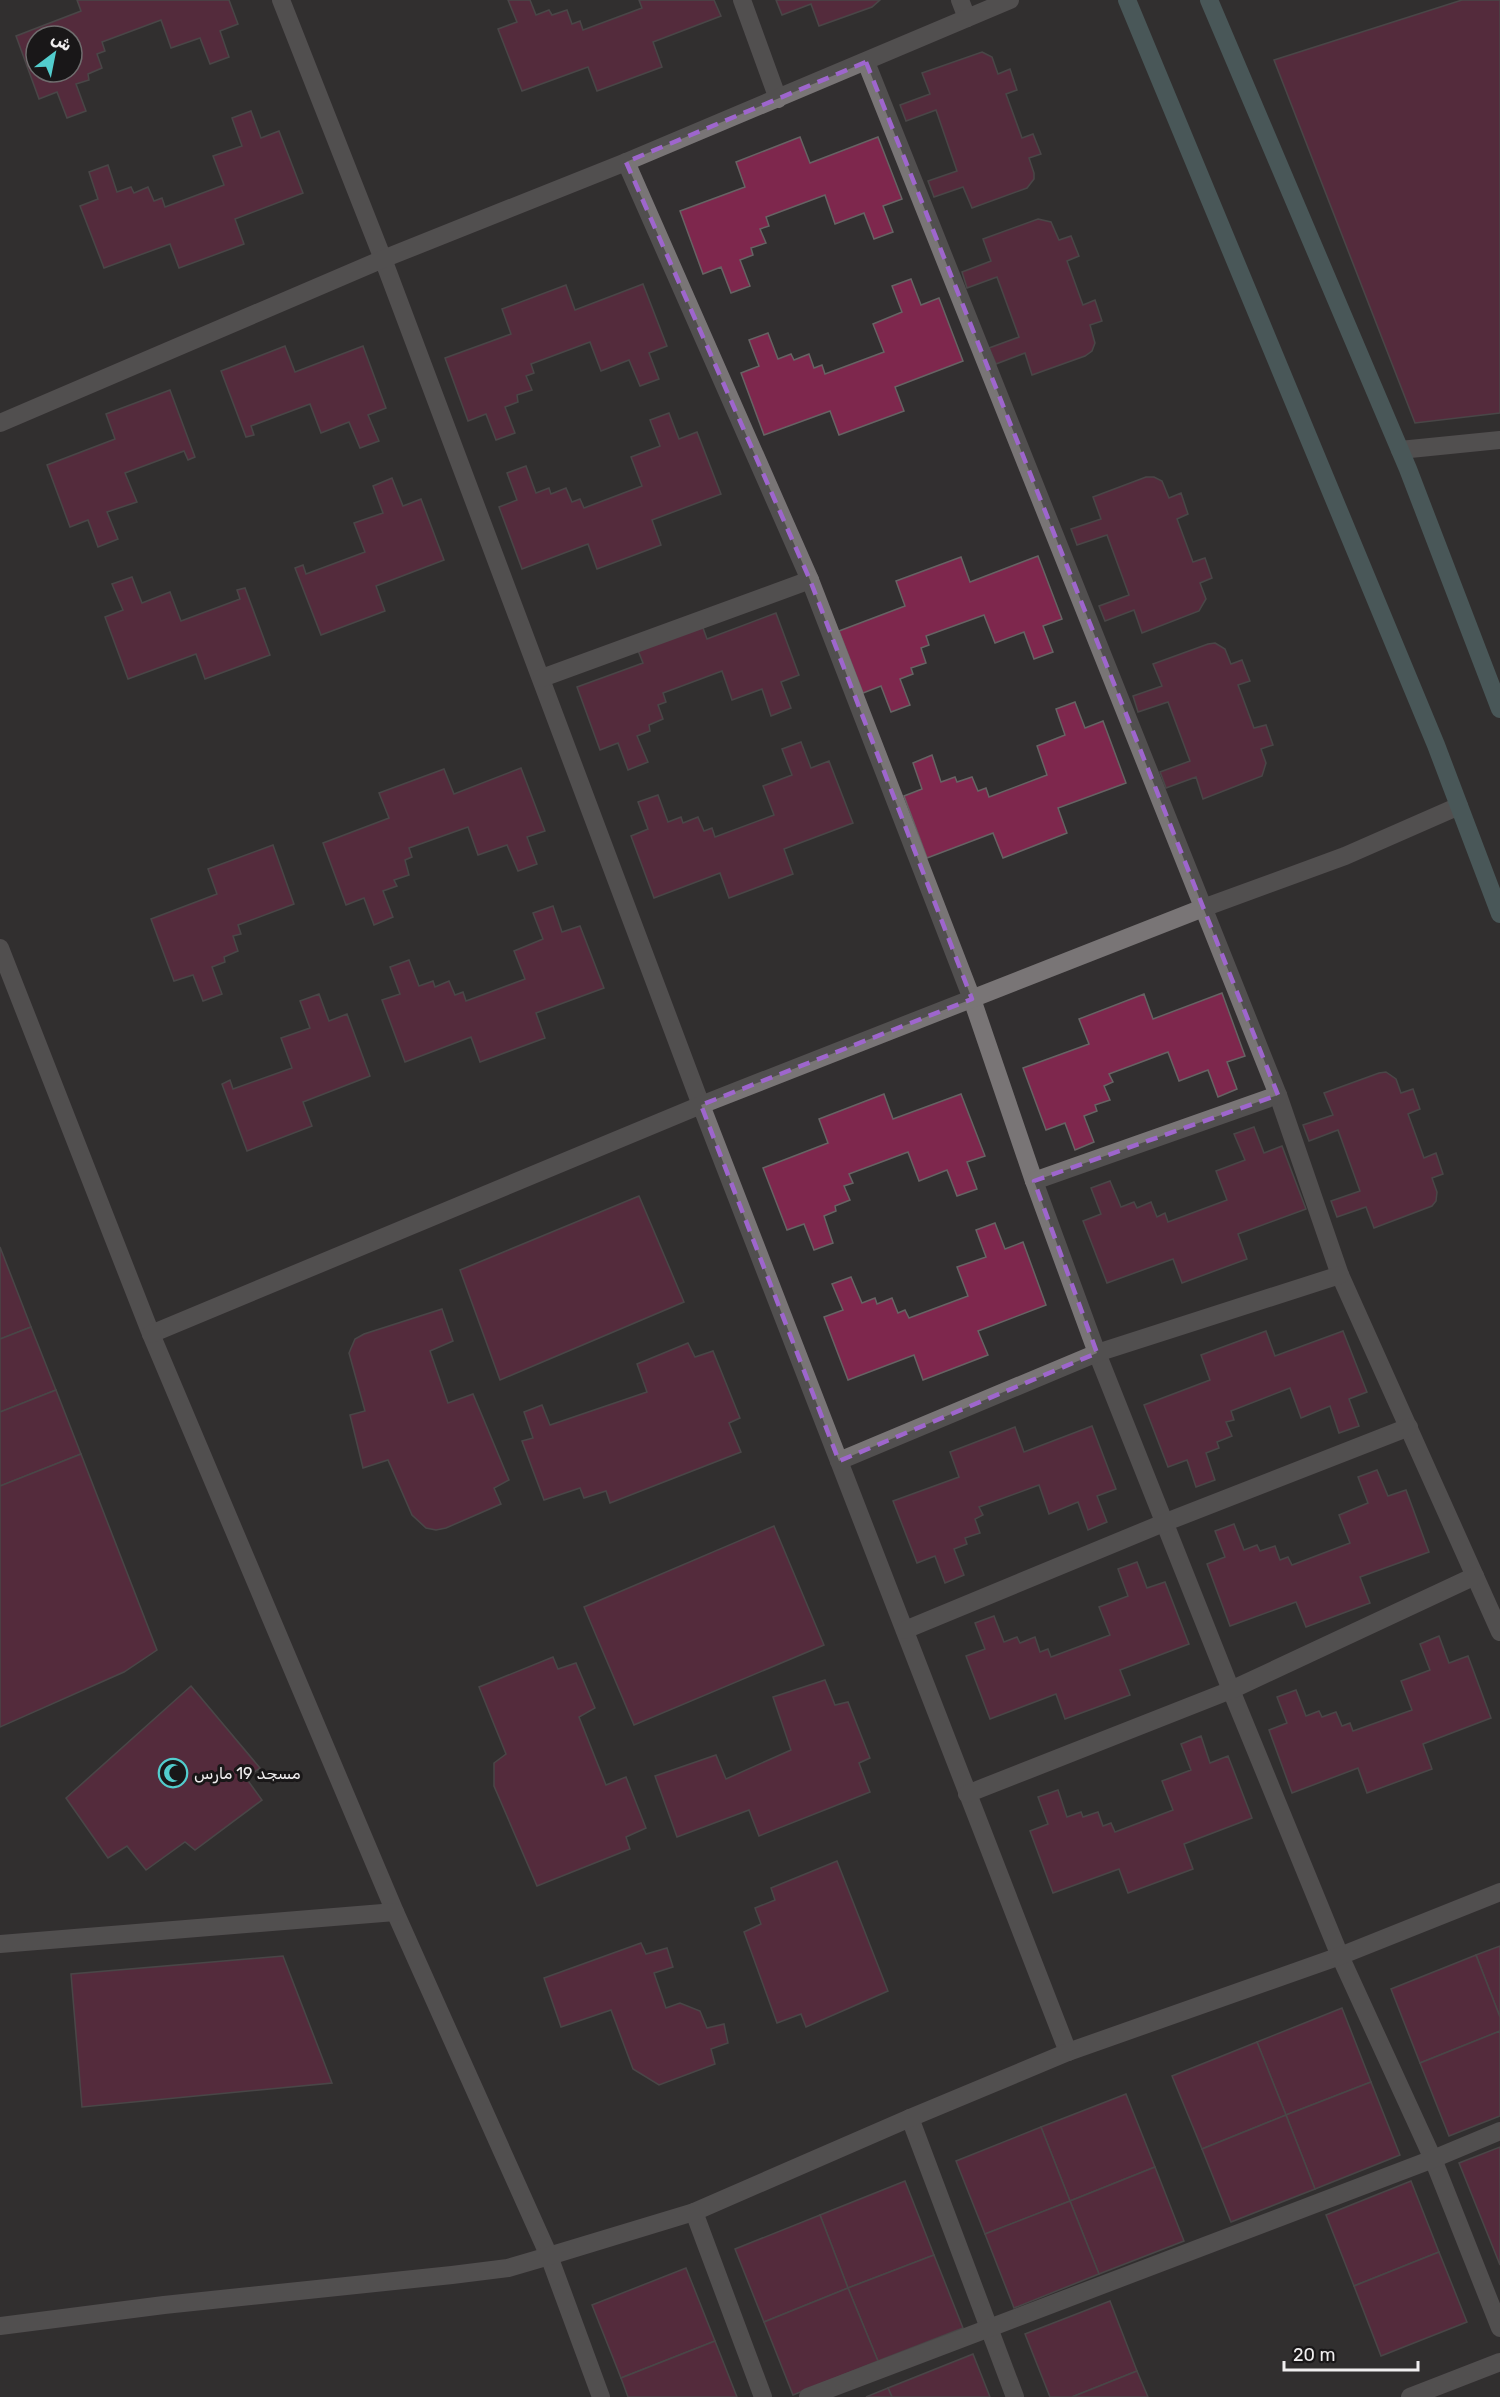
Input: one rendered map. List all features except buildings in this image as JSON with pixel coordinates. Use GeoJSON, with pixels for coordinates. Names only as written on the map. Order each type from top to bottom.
{"type":"FeatureCollection","features":[{"type":"Feature","properties":{"kind":"main road"},"geometry":{"type":"LineString","coordinates":[[1127,0],[1459,806],[1500,914]]}},
{"type":"Feature","properties":{"kind":"main road"},"geometry":{"type":"LineString","coordinates":[[1209,0],[1400,450],[1500,709]]}},
{"type":"Feature","properties":{"kind":"street"},"geometry":{"type":"LineString","coordinates":[[280,0],[383,259],[701,1105],[1068,2052]]}},
{"type":"Feature","properties":{"kind":"street"},"geometry":{"type":"LineString","coordinates":[[742,0],[778,99]]}},
{"type":"Feature","properties":{"kind":"street"},"geometry":{"type":"LineString","coordinates":[[960,0],[967,18]]}},
{"type":"Feature","properties":{"kind":"street"},"geometry":{"type":"LineString","coordinates":[[0,423],[383,259],[626,162],[1010,0]]}},
{"type":"Feature","properties":{"kind":"street"},"geometry":{"type":"LineString","coordinates":[[866,62],[1278,1095],[1340,1275],[1500,1632]]}},
{"type":"Feature","properties":{"kind":"street"},"geometry":{"type":"LineString","coordinates":[[626,162],[810,580],[972,999],[1097,1353],[1231,1690],[1341,1956],[1433,2159],[1500,2328]]}},
{"type":"Feature","properties":{"kind":"street"},"geometry":{"type":"LineString","coordinates":[[1400,450],[1500,440]]}},
{"type":"Feature","properties":{"kind":"street"},"geometry":{"type":"LineString","coordinates":[[542,678],[810,580]]}},
{"type":"Feature","properties":{"kind":"street"},"geometry":{"type":"LineString","coordinates":[[151,1334],[701,1105],[1203,908],[1345,856],[1459,806]]}},
{"type":"Feature","properties":{"kind":"street"},"geometry":{"type":"LineString","coordinates":[[0,948],[7,988],[395,1912],[549,2256],[601,2397]]}},
{"type":"Feature","properties":{"kind":"street"},"geometry":{"type":"LineString","coordinates":[[1035,1181],[1278,1095]]}},
{"type":"Feature","properties":{"kind":"street"},"geometry":{"type":"LineString","coordinates":[[839,1461],[1097,1353],[1340,1275]]}},
{"type":"Feature","properties":{"kind":"street"},"geometry":{"type":"LineString","coordinates":[[904,1630],[1166,1522],[1409,1427]]}},
{"type":"Feature","properties":{"kind":"street"},"geometry":{"type":"LineString","coordinates":[[967,1794],[1231,1690],[1476,1576]]}},
{"type":"Feature","properties":{"kind":"street"},"geometry":{"type":"LineString","coordinates":[[0,2326],[164,2305],[508,2268],[694,2212],[1068,2052],[1341,1956],[1500,1892]]}},
{"type":"Feature","properties":{"kind":"street"},"geometry":{"type":"LineString","coordinates":[[0,1944],[395,1912]]}},
{"type":"Feature","properties":{"kind":"street"},"geometry":{"type":"LineString","coordinates":[[910,2118],[1015,2397]]}},
{"type":"Feature","properties":{"kind":"street"},"geometry":{"type":"LineString","coordinates":[[808,2397],[1433,2159],[1500,2131]]}},
{"type":"Feature","properties":{"kind":"street"},"geometry":{"type":"LineString","coordinates":[[694,2212],[763,2397]]}},
{"type":"Feature","properties":{"kind":"street"},"geometry":{"type":"LineString","coordinates":[[1410,2397],[1500,2362]]}},
{"type":"Feature","properties":{"kind":"highlighted area"},"geometry":{"type":"Polygon","coordinates":[[[866,62],[1278,1095],[1034,1181],[1097,1353],[839,1461],[701,1105],[972,999],[810,580],[626,162],[866,62]]]}},
{"type":"Feature","properties":{"kind":"place","name":"مسجد 19 مارس"},"geometry":{"type":"Point","coordinates":[173,1773]}}]}
